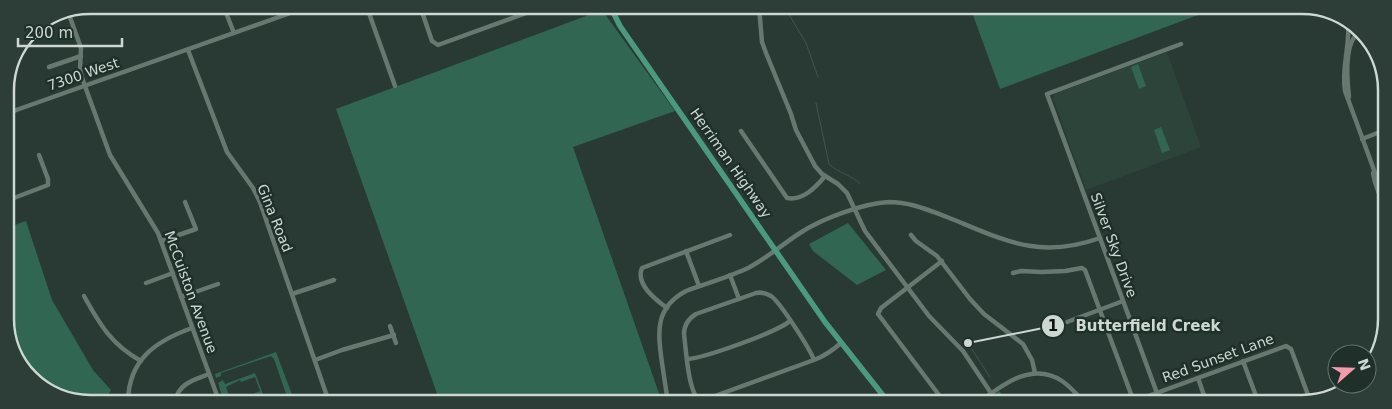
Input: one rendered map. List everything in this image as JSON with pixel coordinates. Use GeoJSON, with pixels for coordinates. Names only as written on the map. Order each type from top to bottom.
{"type":"FeatureCollection","features":[{"type":"Feature","properties":{"kind":"main road","name":"Herriman Highway"},"geometry":{"type":"LineString","coordinates":[[614,14],[620,26],[833,332],[883,395]]}},
{"type":"Feature","properties":{"kind":"street"},"geometry":{"type":"LineString","coordinates":[[227,14],[234,33]]}},
{"type":"Feature","properties":{"kind":"street","name":"7300 West"},"geometry":{"type":"LineString","coordinates":[[14,111],[287,14]]}},
{"type":"Feature","properties":{"kind":"street"},"geometry":{"type":"LineString","coordinates":[[369,14],[395,86]]}},
{"type":"Feature","properties":{"kind":"street"},"geometry":{"type":"LineString","coordinates":[[423,14],[432,40],[436,44],[441,44],[524,14]]}},
{"type":"Feature","properties":{"kind":"street"},"geometry":{"type":"LineString","coordinates":[[760,14],[762,42],[796,130],[815,166],[825,176],[845,190],[865,230],[929,316],[964,351],[991,393]]}},
{"type":"Feature","properties":{"kind":"street","name":"McCuiston Avenue"},"geometry":{"type":"LineString","coordinates":[[70,17],[81,48],[80,69],[110,155],[153,223],[161,241],[216,395]]}},
{"type":"Feature","properties":{"kind":"street"},"geometry":{"type":"LineString","coordinates":[[1347,30],[1344,60],[1346,96],[1378,182]]}},
{"type":"Feature","properties":{"kind":"street"},"geometry":{"type":"LineString","coordinates":[[1352,113],[1347,70],[1352,40],[1355,37]]}},
{"type":"Feature","properties":{"kind":"street","name":"Silver Sky Drive"},"geometry":{"type":"LineString","coordinates":[[1157,395],[1047,94],[1181,44]]}},
{"type":"Feature","properties":{"kind":"street","name":"Gina Road"},"geometry":{"type":"LineString","coordinates":[[188,50],[227,152],[260,202],[327,395]]}},
{"type":"Feature","properties":{"kind":"street"},"geometry":{"type":"LineString","coordinates":[[49,67],[81,56]]}},
{"type":"Feature","properties":{"kind":"street"},"geometry":{"type":"LineString","coordinates":[[741,131],[788,198],[793,199],[809,192],[825,176]]}},
{"type":"Feature","properties":{"kind":"street"},"geometry":{"type":"LineString","coordinates":[[1362,139],[1378,133]]}},
{"type":"Feature","properties":{"kind":"street"},"geometry":{"type":"LineString","coordinates":[[14,198],[48,185],[48,179],[39,155]]}},
{"type":"Feature","properties":{"kind":"street"},"geometry":{"type":"LineString","coordinates":[[1374,171],[1374,182],[1378,193]]}},
{"type":"Feature","properties":{"kind":"street"},"geometry":{"type":"LineString","coordinates":[[161,241],[196,229],[185,202]]}},
{"type":"Feature","properties":{"kind":"street"},"geometry":{"type":"LineString","coordinates":[[667,395],[658,332],[660,320],[667,308],[680,294],[748,268],[814,225],[854,210],[881,203],[912,204],[1009,242],[1035,248],[1064,248],[1100,238]]}},
{"type":"Feature","properties":{"kind":"street"},"geometry":{"type":"LineString","coordinates":[[667,308],[653,297],[647,289],[641,276],[641,270],[646,266],[730,235]]}},
{"type":"Feature","properties":{"kind":"street"},"geometry":{"type":"LineString","coordinates":[[911,235],[942,261],[979,309],[1025,347],[1032,360],[1035,373]]}},
{"type":"Feature","properties":{"kind":"street"},"geometry":{"type":"LineString","coordinates":[[686,251],[699,286]]}},
{"type":"Feature","properties":{"kind":"street"},"geometry":{"type":"LineString","coordinates":[[939,395],[879,316],[878,312],[942,261]]}},
{"type":"Feature","properties":{"kind":"street","name":"Red Sunset Lane"},"geometry":{"type":"LineString","coordinates":[[1013,273],[1020,271],[1042,272],[1084,269],[1132,395]]}},
{"type":"Feature","properties":{"kind":"street"},"geometry":{"type":"LineString","coordinates":[[146,283],[173,273]]}},
{"type":"Feature","properties":{"kind":"street"},"geometry":{"type":"LineString","coordinates":[[730,275],[739,299]]}},
{"type":"Feature","properties":{"kind":"street"},"geometry":{"type":"LineString","coordinates":[[292,294],[334,280]]}},
{"type":"Feature","properties":{"kind":"street"},"geometry":{"type":"LineString","coordinates":[[181,297],[218,284]]}},
{"type":"Feature","properties":{"kind":"street"},"geometry":{"type":"LineString","coordinates":[[694,395],[687,359],[684,334],[685,325],[696,314],[759,292],[768,294],[776,300],[809,349],[814,360]]}},
{"type":"Feature","properties":{"kind":"street"},"geometry":{"type":"LineString","coordinates":[[84,296],[112,340],[141,361]]}},
{"type":"Feature","properties":{"kind":"street"},"geometry":{"type":"LineString","coordinates":[[1067,322],[1123,302]]}},
{"type":"Feature","properties":{"kind":"street"},"geometry":{"type":"LineString","coordinates":[[687,359],[701,356],[778,329],[790,321]]}},
{"type":"Feature","properties":{"kind":"street"},"geometry":{"type":"LineString","coordinates":[[390,326],[396,343]]}},
{"type":"Feature","properties":{"kind":"street"},"geometry":{"type":"LineString","coordinates":[[129,395],[132,381],[141,361],[150,351],[165,339],[192,328]]}},
{"type":"Feature","properties":{"kind":"street"},"geometry":{"type":"LineString","coordinates":[[315,360],[394,335]]}},
{"type":"Feature","properties":{"kind":"street"},"geometry":{"type":"LineString","coordinates":[[719,395],[827,355],[841,343]]}},
{"type":"Feature","properties":{"kind":"street","name":"Red Sunset Lane"},"geometry":{"type":"LineString","coordinates":[[1148,395],[1284,346],[1289,346],[1291,349],[1307,395]]}},
{"type":"Feature","properties":{"kind":"street"},"geometry":{"type":"LineString","coordinates":[[1243,361],[1256,395]]}},
{"type":"Feature","properties":{"kind":"street"},"geometry":{"type":"LineString","coordinates":[[988,395],[1015,378],[1035,373],[1060,380],[1076,395]]}},
{"type":"Feature","properties":{"kind":"street"},"geometry":{"type":"LineString","coordinates":[[177,395],[185,384],[209,374]]}},
{"type":"Feature","properties":{"kind":"street"},"geometry":{"type":"LineString","coordinates":[[1198,378],[1204,395]]}},
{"type":"Feature","properties":{"kind":"shaded area"},"geometry":{"type":"Polygon","coordinates":[[[1167,52],[1201,147],[1086,190],[1053,98],[1054,95],[1167,52]]]}},
{"type":"Feature","properties":{"kind":"green space"},"geometry":{"type":"Polygon","coordinates":[[[591,14],[605,14],[675,111],[573,147],[660,395],[438,395],[336,109],[591,14]]]}},
{"type":"Feature","properties":{"kind":"green space"},"geometry":{"type":"Polygon","coordinates":[[[973,14],[1198,14],[1198,15],[1000,89],[973,14]]]}},
{"type":"Feature","properties":{"kind":"green space"},"geometry":{"type":"Polygon","coordinates":[[[1138,64],[1146,86],[1139,89],[1131,67],[1138,64]]]}},
{"type":"Feature","properties":{"kind":"green space"},"geometry":{"type":"Polygon","coordinates":[[[1161,127],[1170,150],[1162,153],[1154,130],[1161,127]]]}},
{"type":"Feature","properties":{"kind":"green space"},"geometry":{"type":"Polygon","coordinates":[[[26,221],[52,300],[93,370],[111,390],[108,395],[80,395],[52,385],[33,369],[22,353],[15,334],[14,319],[14,225],[26,221]]]}},
{"type":"Feature","properties":{"kind":"green space"},"geometry":{"type":"Polygon","coordinates":[[[848,223],[886,270],[857,285],[813,251],[809,244],[848,223]]]}},
{"type":"Feature","properties":{"kind":"green space"},"geometry":{"type":"Polygon","coordinates":[[[276,352],[292,395],[283,395],[286,394],[274,359],[271,356],[221,373],[221,376],[216,378],[215,374],[276,352]]]}},
{"type":"Feature","properties":{"kind":"green space"},"geometry":{"type":"Polygon","coordinates":[[[255,373],[263,394],[251,395],[260,391],[255,377],[241,382],[240,380],[226,387],[229,395],[222,395],[218,383],[223,380],[225,384],[255,373]]]}},
{"type":"Feature","properties":{"kind":"green space"},"geometry":{"type":"Polygon","coordinates":[[[999,391],[1002,395],[993,395],[999,391]]]}},
{"type":"Feature","properties":{"kind":"waterway"},"geometry":{"type":"LineString","coordinates":[[789,14],[806,43],[818,77]]}},
{"type":"Feature","properties":{"kind":"waterway"},"geometry":{"type":"LineString","coordinates":[[816,103],[829,164],[860,184]]}},
{"type":"Feature","properties":{"kind":"waterway"},"geometry":{"type":"LineString","coordinates":[[968,343],[990,377]]}},
{"type":"Feature","properties":{"kind":"place","name":"Butterfield Creek"},"geometry":{"type":"Point","coordinates":[968,343]}}]}
